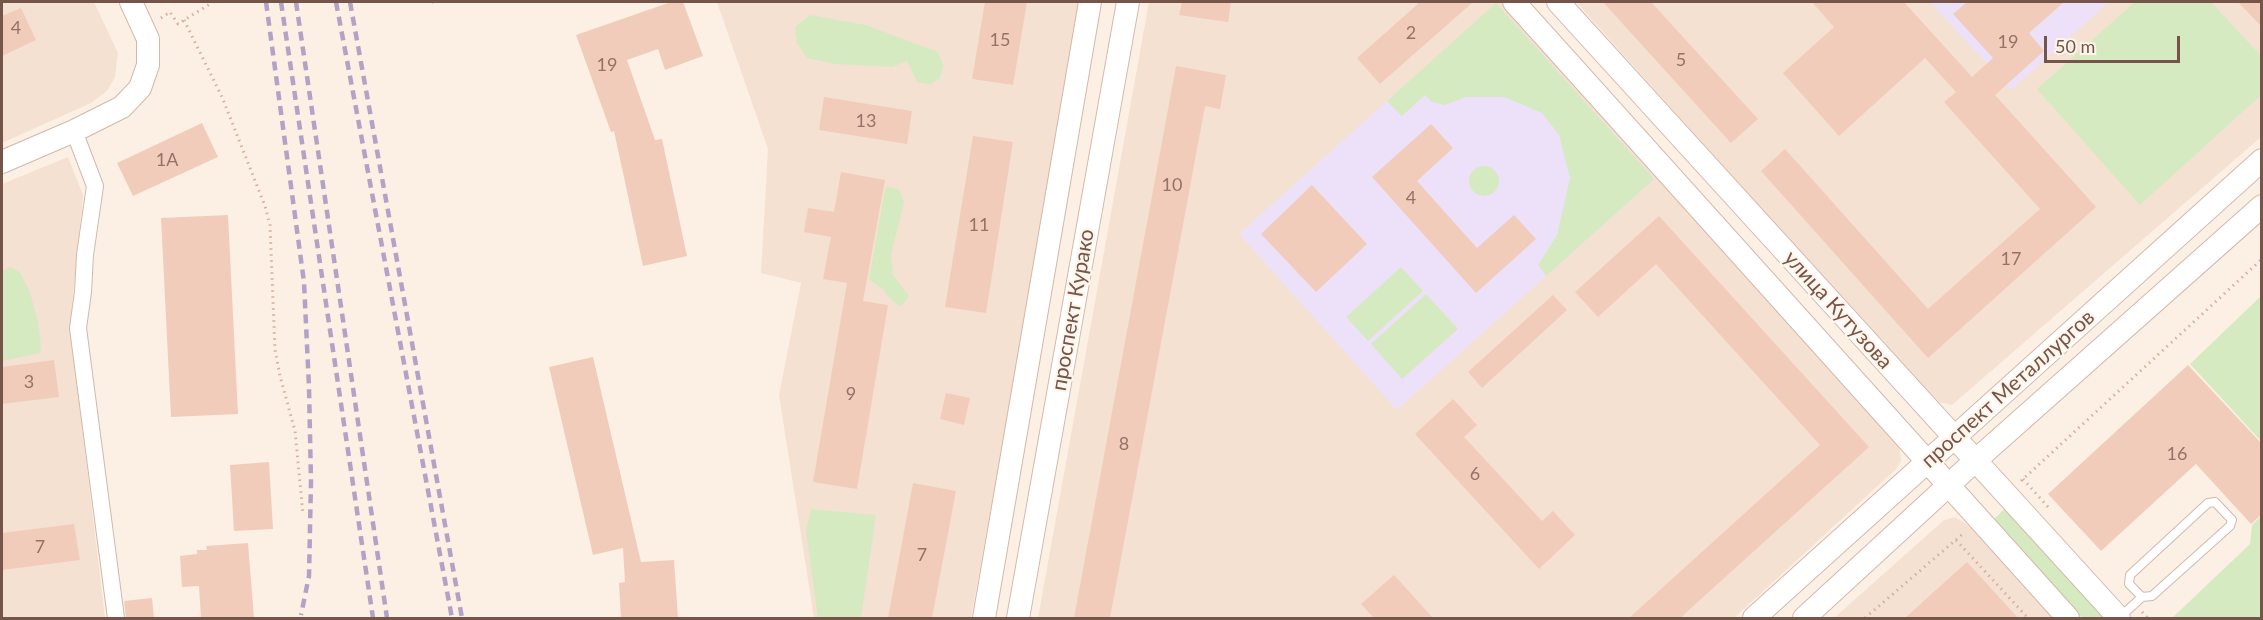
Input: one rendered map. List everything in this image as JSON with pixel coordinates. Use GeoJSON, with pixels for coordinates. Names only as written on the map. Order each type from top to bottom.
{"type":"FeatureCollection","features":[{"type":"Feature","properties":{"kind":"main road"},"geometry":{"type":"LineString","coordinates":[[2,162],[74,131],[122,107],[140,88],[148,64],[148,39],[131,2]]}},
{"type":"Feature","properties":{"kind":"main road","name":"проспект Курако"},"geometry":{"type":"LineString","coordinates":[[984,618],[1090,2]]}},
{"type":"Feature","properties":{"kind":"main road","name":"проспект Курако"},"geometry":{"type":"LineString","coordinates":[[1017,618],[1128,2]]}},
{"type":"Feature","properties":{"kind":"main road","name":"улица Кутузова"},"geometry":{"type":"LineString","coordinates":[[1514,2],[2068,618]]}},
{"type":"Feature","properties":{"kind":"main road","name":"улица Кутузова"},"geometry":{"type":"LineString","coordinates":[[1558,2],[2119,618]]}},
{"type":"Feature","properties":{"kind":"main road","name":"проспект Металлургов"},"geometry":{"type":"LineString","coordinates":[[1754,618],[2262,160]]}},
{"type":"Feature","properties":{"kind":"main road","name":"проспект Металлургов"},"geometry":{"type":"LineString","coordinates":[[1804,618],[1976,460],[2262,206]]}},
{"type":"Feature","properties":{"kind":"street"},"geometry":{"type":"LineString","coordinates":[[74,131],[95,186],[78,327],[116,618]]}},
{"type":"Feature","properties":{"kind":"lane"},"geometry":{"type":"LineString","coordinates":[[2119,618],[2142,597],[2152,596],[2230,526],[2232,520],[2215,502],[2208,504],[2130,575],[2129,584],[2142,597]]}},
{"type":"Feature","properties":{"kind":"path"},"geometry":{"type":"LineString","coordinates":[[164,24],[160,18],[170,12],[178,24],[213,2]]}},
{"type":"Feature","properties":{"kind":"path"},"geometry":{"type":"LineString","coordinates":[[184,20],[222,97],[267,216],[272,253],[275,350],[296,431],[303,514]]}},
{"type":"Feature","properties":{"kind":"path"},"geometry":{"type":"LineString","coordinates":[[2006,494],[2262,260]]}},
{"type":"Feature","properties":{"kind":"path"},"geometry":{"type":"LineString","coordinates":[[1864,618],[1979,519]]}},
{"type":"Feature","properties":{"kind":"path"},"geometry":{"type":"LineString","coordinates":[[1956,540],[2028,618]]}},
{"type":"Feature","properties":{"kind":"shaded area"},"geometry":{"type":"Polygon","coordinates":[[[2,2],[94,2],[118,53],[115,77],[107,91],[91,103],[2,143],[2,2]]]}},
{"type":"Feature","properties":{"kind":"shaded area"},"geometry":{"type":"Polygon","coordinates":[[[717,2],[1083,2],[971,618],[814,618],[779,395],[801,283],[761,273],[768,149],[717,2]]]}},
{"type":"Feature","properties":{"kind":"shaded area"},"geometry":{"type":"Polygon","coordinates":[[[1149,2],[1503,2],[1895,439],[1901,461],[1896,469],[1734,618],[1038,618],[1149,2]]]}},
{"type":"Feature","properties":{"kind":"shaded area"},"geometry":{"type":"Polygon","coordinates":[[[1576,2],[2261,2],[2261,137],[1952,405],[1939,402],[1928,394],[1576,2]]]}},
{"type":"Feature","properties":{"kind":"shaded area"},"geometry":{"type":"Polygon","coordinates":[[[1930,2],[2109,2],[2011,90],[1930,2]]]}},
{"type":"Feature","properties":{"kind":"shaded area"},"geometry":{"type":"Polygon","coordinates":[[[1496,3],[1654,179],[1397,410],[1239,234],[1496,3]]]}},
{"type":"Feature","properties":{"kind":"shaded area"},"geometry":{"type":"Polygon","coordinates":[[[68,157],[83,195],[70,326],[105,618],[2,618],[2,184],[68,157]]]}},
{"type":"Feature","properties":{"kind":"shaded area"},"geometry":{"type":"Polygon","coordinates":[[[1955,517],[1974,529],[2055,618],[1834,618],[1944,520],[1955,517]]]}},
{"type":"Feature","properties":{"kind":"green space"},"geometry":{"type":"Polygon","coordinates":[[[2135,2],[2211,2],[2262,57],[2261,95],[2140,205],[2037,89],[2135,2]]]}},
{"type":"Feature","properties":{"kind":"green space"},"geometry":{"type":"Polygon","coordinates":[[[1496,3],[1654,179],[1546,276],[1538,265],[1557,235],[1570,178],[1559,135],[1542,113],[1504,97],[1466,97],[1445,105],[1432,102],[1425,95],[1402,116],[1387,101],[1496,3]]]}},
{"type":"Feature","properties":{"kind":"green space"},"geometry":{"type":"Polygon","coordinates":[[[810,15],[866,25],[938,52],[943,66],[940,78],[930,84],[917,82],[907,61],[892,67],[835,64],[807,58],[797,43],[795,27],[810,15]]]}},
{"type":"Feature","properties":{"kind":"green space"},"geometry":{"type":"Polygon","coordinates":[[[1484,166],[1494,171],[1499,181],[1494,191],[1484,196],[1474,191],[1469,181],[1474,171],[1484,166]]]}},
{"type":"Feature","properties":{"kind":"green space"},"geometry":{"type":"Polygon","coordinates":[[[888,187],[899,189],[904,202],[891,254],[893,275],[909,296],[902,306],[896,304],[883,289],[869,279],[885,189],[888,187]]]}},
{"type":"Feature","properties":{"kind":"green space"},"geometry":{"type":"Polygon","coordinates":[[[10,267],[20,272],[30,292],[38,322],[41,346],[40,353],[2,361],[2,271],[10,267]]]}},
{"type":"Feature","properties":{"kind":"green space"},"geometry":{"type":"Polygon","coordinates":[[[1401,267],[1423,291],[1368,341],[1346,317],[1401,267]]]}},
{"type":"Feature","properties":{"kind":"green space"},"geometry":{"type":"Polygon","coordinates":[[[1426,294],[1458,329],[1402,379],[1371,344],[1426,294]]]}},
{"type":"Feature","properties":{"kind":"green space"},"geometry":{"type":"Polygon","coordinates":[[[2261,296],[2261,441],[2190,364],[2261,296]]]}},
{"type":"Feature","properties":{"kind":"green space"},"geometry":{"type":"Polygon","coordinates":[[[811,509],[876,515],[861,618],[818,618],[806,531],[811,509]]]}},
{"type":"Feature","properties":{"kind":"green space"},"geometry":{"type":"Polygon","coordinates":[[[2004,509],[2104,618],[2082,618],[1993,520],[2004,509]]]}},
{"type":"Feature","properties":{"kind":"green space"},"geometry":{"type":"Polygon","coordinates":[[[2261,516],[2261,618],[2172,618],[2250,544],[2252,525],[2261,516]]]}},
{"type":"Feature","properties":{"kind":"building"},"geometry":{"type":"Polygon","coordinates":[[[671,2],[683,2],[703,56],[665,70],[658,49],[627,60],[655,140],[662,139],[687,256],[643,266],[614,131],[611,132],[576,35],[671,2]]]}},
{"type":"Feature","properties":{"kind":"building"},"geometry":{"type":"Polygon","coordinates":[[[985,2],[1027,2],[1013,85],[972,79],[985,2]]]}},
{"type":"Feature","properties":{"kind":"building"},"geometry":{"type":"Polygon","coordinates":[[[1182,2],[1231,2],[1228,22],[1179,15],[1182,2]]]}},
{"type":"Feature","properties":{"kind":"building"},"geometry":{"type":"Polygon","coordinates":[[[1420,2],[1473,2],[1380,84],[1357,58],[1420,2]]]}},
{"type":"Feature","properties":{"kind":"building"},"geometry":{"type":"Polygon","coordinates":[[[1603,2],[1651,2],[1758,119],[1731,143],[1603,2]]]}},
{"type":"Feature","properties":{"kind":"building"},"geometry":{"type":"Polygon","coordinates":[[[1812,2],[1904,2],[1972,77],[1993,58],[1953,14],[1967,2],[2064,2],[2029,33],[2044,51],[1995,95],[2096,207],[1928,358],[1761,171],[1785,149],[1928,309],[2040,209],[1944,102],[1956,92],[1925,58],[1839,136],[1783,73],[1834,27],[1812,2]]]}},
{"type":"Feature","properties":{"kind":"building"},"geometry":{"type":"Polygon","coordinates":[[[2238,2],[2262,2],[2262,27],[2238,2]]]}},
{"type":"Feature","properties":{"kind":"building"},"geometry":{"type":"Polygon","coordinates":[[[21,8],[36,40],[2,56],[2,16],[21,8]]]}},
{"type":"Feature","properties":{"kind":"building"},"geometry":{"type":"Polygon","coordinates":[[[1176,66],[1226,75],[1220,109],[1205,106],[1110,618],[1074,618],[1176,66]]]}},
{"type":"Feature","properties":{"kind":"building"},"geometry":{"type":"Polygon","coordinates":[[[824,97],[912,111],[907,144],[819,130],[824,97]]]}},
{"type":"Feature","properties":{"kind":"building"},"geometry":{"type":"Polygon","coordinates":[[[202,123],[218,157],[133,196],[117,163],[202,123]]]}},
{"type":"Feature","properties":{"kind":"building"},"geometry":{"type":"Polygon","coordinates":[[[1431,124],[1453,148],[1417,181],[1477,248],[1514,215],[1536,239],[1476,293],[1372,177],[1431,124]]]}},
{"type":"Feature","properties":{"kind":"building"},"geometry":{"type":"Polygon","coordinates":[[[973,136],[1013,142],[986,313],[945,307],[973,136]]]}},
{"type":"Feature","properties":{"kind":"building"},"geometry":{"type":"Polygon","coordinates":[[[841,172],[885,180],[863,301],[888,305],[857,489],[813,482],[847,283],[823,279],[831,237],[804,232],[808,208],[834,212],[841,172]]]}},
{"type":"Feature","properties":{"kind":"building"},"geometry":{"type":"Polygon","coordinates":[[[1312,185],[1367,244],[1316,292],[1261,234],[1312,185]]]}},
{"type":"Feature","properties":{"kind":"building"},"geometry":{"type":"Polygon","coordinates":[[[228,215],[238,414],[171,417],[161,218],[228,215]]]}},
{"type":"Feature","properties":{"kind":"building"},"geometry":{"type":"Polygon","coordinates":[[[1659,216],[1869,447],[1680,618],[1629,618],[1820,445],[1656,264],[1598,317],[1575,292],[1659,216]]]}},
{"type":"Feature","properties":{"kind":"building"},"geometry":{"type":"Polygon","coordinates":[[[1553,295],[1567,310],[1482,388],[1468,372],[1553,295]]]}},
{"type":"Feature","properties":{"kind":"building"},"geometry":{"type":"Polygon","coordinates":[[[593,357],[641,562],[674,560],[678,618],[621,618],[619,583],[625,582],[623,548],[593,555],[549,367],[593,357]]]}},
{"type":"Feature","properties":{"kind":"building"},"geometry":{"type":"Polygon","coordinates":[[[54,360],[59,397],[2,404],[2,367],[54,360]]]}},
{"type":"Feature","properties":{"kind":"building"},"geometry":{"type":"Polygon","coordinates":[[[2188,365],[2262,444],[2262,514],[2251,524],[2196,464],[2101,551],[2048,494],[2188,365]]]}},
{"type":"Feature","properties":{"kind":"building"},"geometry":{"type":"Polygon","coordinates":[[[946,393],[970,398],[964,425],[940,419],[946,393]]]}},
{"type":"Feature","properties":{"kind":"building"},"geometry":{"type":"Polygon","coordinates":[[[1453,399],[1477,425],[1464,437],[1542,521],[1553,511],[1575,535],[1539,569],[1415,434],[1453,399]]]}},
{"type":"Feature","properties":{"kind":"building"},"geometry":{"type":"Polygon","coordinates":[[[269,462],[273,529],[234,531],[230,465],[269,462]]]}},
{"type":"Feature","properties":{"kind":"building"},"geometry":{"type":"Polygon","coordinates":[[[913,483],[956,491],[932,618],[888,618],[913,483]]]}},
{"type":"Feature","properties":{"kind":"building"},"geometry":{"type":"Polygon","coordinates":[[[74,524],[80,560],[2,570],[2,533],[74,524]]]}},
{"type":"Feature","properties":{"kind":"building"},"geometry":{"type":"Polygon","coordinates":[[[248,543],[254,618],[201,618],[199,586],[182,587],[180,556],[197,554],[197,550],[207,550],[206,546],[248,543]]]}},
{"type":"Feature","properties":{"kind":"building"},"geometry":{"type":"Polygon","coordinates":[[[1967,562],[2018,618],[1905,618],[1967,562]]]}},
{"type":"Feature","properties":{"kind":"building"},"geometry":{"type":"Polygon","coordinates":[[[1394,575],[1433,618],[1374,618],[1361,604],[1394,575]]]}},
{"type":"Feature","properties":{"kind":"building"},"geometry":{"type":"Polygon","coordinates":[[[152,598],[154,618],[126,618],[124,601],[152,598]]]}},
{"type":"Feature","properties":{"kind":"railway"},"geometry":{"type":"LineString","coordinates":[[266,2],[304,282],[311,481],[309,576],[301,615]]}},
{"type":"Feature","properties":{"kind":"railway"},"geometry":{"type":"LineString","coordinates":[[281,2],[373,618]]}},
{"type":"Feature","properties":{"kind":"railway"},"geometry":{"type":"LineString","coordinates":[[296,2],[387,618]]}},
{"type":"Feature","properties":{"kind":"railway"},"geometry":{"type":"LineString","coordinates":[[336,2],[452,618]]}},
{"type":"Feature","properties":{"kind":"railway"},"geometry":{"type":"LineString","coordinates":[[350,2],[462,618]]}}]}
